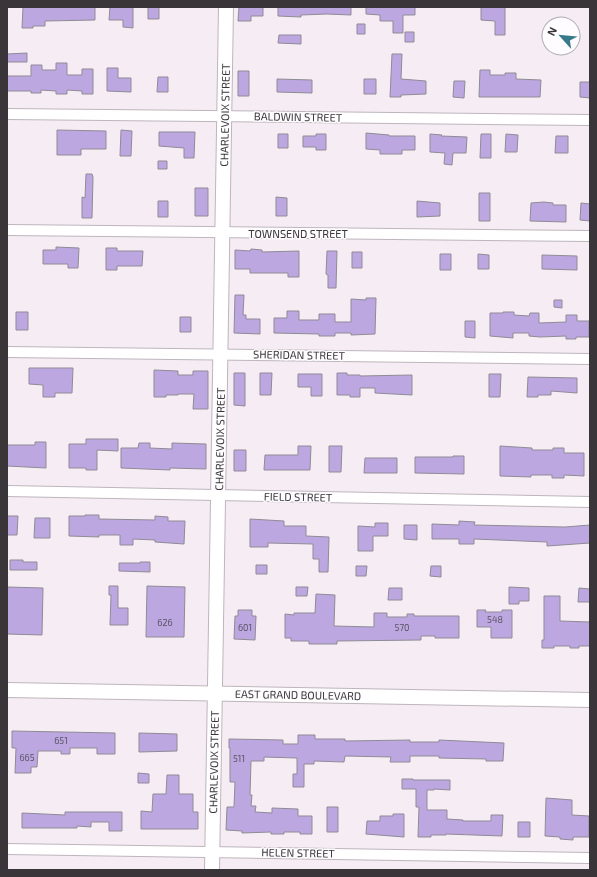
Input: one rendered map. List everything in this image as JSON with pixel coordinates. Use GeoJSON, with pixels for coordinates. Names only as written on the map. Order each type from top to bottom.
{"type":"FeatureCollection","features":[{"type":"Feature","properties":{"kind":"street","name":"CHARLEVOIX STREET"},"geometry":{"type":"LineString","coordinates":[[212,870],[226,7]]}},
{"type":"Feature","properties":{"kind":"street","name":"BALDWIN STREET"},"geometry":{"type":"LineString","coordinates":[[7,114],[590,120]]}},
{"type":"Feature","properties":{"kind":"street","name":"TOWNSEND STREET"},"geometry":{"type":"LineString","coordinates":[[7,230],[590,236]]}},
{"type":"Feature","properties":{"kind":"street","name":"SHERIDAN STREET"},"geometry":{"type":"LineString","coordinates":[[7,352],[590,359]]}},
{"type":"Feature","properties":{"kind":"street","name":"FIELD STREET"},"geometry":{"type":"LineString","coordinates":[[7,491],[590,502]]}},
{"type":"Feature","properties":{"kind":"street","name":"EAST GRAND BOULEVARD"},"geometry":{"type":"LineString","coordinates":[[7,690],[590,700]]}},
{"type":"Feature","properties":{"kind":"street","name":"HELEN STREET"},"geometry":{"type":"LineString","coordinates":[[7,849],[590,858]]}},
{"type":"Feature","properties":{"kind":"building"},"geometry":{"type":"Polygon","coordinates":[[[23,7],[95,7],[95,20],[45,21],[45,26],[22,28],[23,7]]]}},
{"type":"Feature","properties":{"kind":"building"},"geometry":{"type":"Polygon","coordinates":[[[110,7],[133,7],[133,28],[123,27],[123,20],[109,20],[110,7]]]}},
{"type":"Feature","properties":{"kind":"building"},"geometry":{"type":"Polygon","coordinates":[[[148,7],[159,7],[159,19],[148,19],[148,7]]]}},
{"type":"Feature","properties":{"kind":"building"},"geometry":{"type":"Polygon","coordinates":[[[239,7],[263,7],[263,16],[251,16],[251,21],[238,21],[239,7]]]}},
{"type":"Feature","properties":{"kind":"building"},"geometry":{"type":"Polygon","coordinates":[[[278,7],[351,7],[351,15],[327,14],[301,15],[301,17],[278,16],[278,7]]]}},
{"type":"Feature","properties":{"kind":"building"},"geometry":{"type":"Polygon","coordinates":[[[366,7],[415,7],[415,15],[403,15],[403,33],[393,33],[393,21],[380,21],[380,15],[366,14],[366,7]]]}},
{"type":"Feature","properties":{"kind":"building"},"geometry":{"type":"Polygon","coordinates":[[[481,7],[505,7],[505,35],[495,35],[495,21],[481,20],[481,7]]]}},
{"type":"Feature","properties":{"kind":"building"},"geometry":{"type":"Polygon","coordinates":[[[357,24],[365,24],[365,34],[357,34],[357,24]]]}},
{"type":"Feature","properties":{"kind":"building"},"geometry":{"type":"Polygon","coordinates":[[[405,32],[414,32],[414,42],[405,42],[405,32]]]}},
{"type":"Feature","properties":{"kind":"building"},"geometry":{"type":"Polygon","coordinates":[[[279,35],[301,35],[301,44],[278,43],[279,35]]]}},
{"type":"Feature","properties":{"kind":"building"},"geometry":{"type":"Polygon","coordinates":[[[27,53],[27,62],[7,62],[7,54],[27,53]]]}},
{"type":"Feature","properties":{"kind":"building"},"geometry":{"type":"Polygon","coordinates":[[[392,54],[402,54],[401,79],[426,81],[426,94],[390,97],[392,54]]]}},
{"type":"Feature","properties":{"kind":"building"},"geometry":{"type":"Polygon","coordinates":[[[56,63],[67,63],[67,75],[82,75],[82,69],[93,69],[93,94],[82,94],[82,91],[67,90],[67,94],[56,94],[56,91],[41,90],[41,93],[31,93],[31,91],[7,91],[7,76],[31,76],[31,65],[42,65],[42,70],[56,70],[56,63]]]}},
{"type":"Feature","properties":{"kind":"building"},"geometry":{"type":"Polygon","coordinates":[[[107,68],[118,68],[118,78],[131,78],[131,92],[107,91],[107,68]]]}},
{"type":"Feature","properties":{"kind":"building"},"geometry":{"type":"Polygon","coordinates":[[[480,70],[490,70],[490,75],[516,73],[516,79],[541,80],[540,97],[479,97],[480,70]]]}},
{"type":"Feature","properties":{"kind":"building"},"geometry":{"type":"Polygon","coordinates":[[[238,71],[249,71],[249,96],[238,96],[238,71]]]}},
{"type":"Feature","properties":{"kind":"building"},"geometry":{"type":"Polygon","coordinates":[[[158,77],[168,77],[168,92],[157,92],[158,77]]]}},
{"type":"Feature","properties":{"kind":"building"},"geometry":{"type":"Polygon","coordinates":[[[277,79],[312,80],[312,93],[277,92],[277,79]]]}},
{"type":"Feature","properties":{"kind":"building"},"geometry":{"type":"Polygon","coordinates":[[[364,79],[376,79],[376,94],[364,94],[364,79]]]}},
{"type":"Feature","properties":{"kind":"building"},"geometry":{"type":"Polygon","coordinates":[[[454,81],[465,81],[464,98],[453,97],[454,81]]]}},
{"type":"Feature","properties":{"kind":"building"},"geometry":{"type":"Polygon","coordinates":[[[580,82],[590,82],[590,98],[580,97],[580,82]]]}},
{"type":"Feature","properties":{"kind":"building"},"geometry":{"type":"Polygon","coordinates":[[[57,130],[106,131],[106,149],[81,149],[81,155],[57,155],[57,130]]]}},
{"type":"Feature","properties":{"kind":"building"},"geometry":{"type":"Polygon","coordinates":[[[121,130],[132,131],[131,156],[120,156],[121,130]]]}},
{"type":"Feature","properties":{"kind":"building"},"geometry":{"type":"Polygon","coordinates":[[[159,132],[195,132],[194,158],[184,158],[184,148],[159,146],[159,132]]]}},
{"type":"Feature","properties":{"kind":"building"},"geometry":{"type":"Polygon","coordinates":[[[366,133],[389,136],[415,136],[415,150],[402,150],[402,154],[380,154],[380,150],[366,149],[366,133]]]}},
{"type":"Feature","properties":{"kind":"building"},"geometry":{"type":"Polygon","coordinates":[[[278,134],[288,134],[288,148],[278,148],[278,134]]]}},
{"type":"Feature","properties":{"kind":"building"},"geometry":{"type":"Polygon","coordinates":[[[316,134],[326,134],[326,150],[316,150],[316,147],[303,147],[303,136],[316,136],[316,134]]]}},
{"type":"Feature","properties":{"kind":"building"},"geometry":{"type":"Polygon","coordinates":[[[430,134],[467,137],[466,153],[453,153],[452,165],[444,164],[445,153],[430,152],[430,134]]]}},
{"type":"Feature","properties":{"kind":"building"},"geometry":{"type":"Polygon","coordinates":[[[481,134],[491,134],[491,158],[480,158],[481,134]]]}},
{"type":"Feature","properties":{"kind":"building"},"geometry":{"type":"Polygon","coordinates":[[[506,134],[518,135],[517,152],[505,152],[506,134]]]}},
{"type":"Feature","properties":{"kind":"building"},"geometry":{"type":"Polygon","coordinates":[[[556,136],[568,136],[568,153],[555,153],[556,136]]]}},
{"type":"Feature","properties":{"kind":"building"},"geometry":{"type":"Polygon","coordinates":[[[158,161],[167,161],[167,169],[158,169],[158,161]]]}},
{"type":"Feature","properties":{"kind":"building"},"geometry":{"type":"Polygon","coordinates":[[[86,174],[92,174],[93,177],[92,218],[82,218],[82,197],[85,198],[86,174]]]}},
{"type":"Feature","properties":{"kind":"building"},"geometry":{"type":"Polygon","coordinates":[[[195,188],[208,188],[208,216],[195,216],[195,188]]]}},
{"type":"Feature","properties":{"kind":"building"},"geometry":{"type":"Polygon","coordinates":[[[479,193],[490,193],[490,221],[479,221],[479,193]]]}},
{"type":"Feature","properties":{"kind":"building"},"geometry":{"type":"Polygon","coordinates":[[[276,197],[287,198],[287,216],[276,216],[276,197]]]}},
{"type":"Feature","properties":{"kind":"building"},"geometry":{"type":"Polygon","coordinates":[[[158,201],[168,201],[168,217],[158,217],[158,201]]]}},
{"type":"Feature","properties":{"kind":"building"},"geometry":{"type":"Polygon","coordinates":[[[417,201],[440,203],[440,216],[417,217],[417,201]]]}},
{"type":"Feature","properties":{"kind":"building"},"geometry":{"type":"Polygon","coordinates":[[[531,203],[553,203],[553,205],[566,205],[566,222],[530,221],[531,203]]]}},
{"type":"Feature","properties":{"kind":"building"},"geometry":{"type":"Polygon","coordinates":[[[581,203],[590,204],[590,221],[580,220],[581,203]]]}},
{"type":"Feature","properties":{"kind":"building"},"geometry":{"type":"Polygon","coordinates":[[[56,247],[79,248],[78,268],[68,268],[68,264],[43,264],[43,250],[56,250],[56,247]]]}},
{"type":"Feature","properties":{"kind":"building"},"geometry":{"type":"Polygon","coordinates":[[[106,248],[117,248],[117,251],[143,251],[142,266],[117,266],[117,270],[106,270],[106,248]]]}},
{"type":"Feature","properties":{"kind":"building"},"geometry":{"type":"Polygon","coordinates":[[[251,249],[262,250],[262,252],[299,251],[299,277],[288,277],[288,273],[250,273],[250,269],[235,269],[235,250],[250,251],[251,249]]]}},
{"type":"Feature","properties":{"kind":"building"},"geometry":{"type":"Polygon","coordinates":[[[327,251],[337,251],[336,288],[328,288],[328,275],[326,274],[327,251]]]}},
{"type":"Feature","properties":{"kind":"building"},"geometry":{"type":"Polygon","coordinates":[[[352,252],[362,252],[362,268],[352,268],[352,252]]]}},
{"type":"Feature","properties":{"kind":"building"},"geometry":{"type":"Polygon","coordinates":[[[440,254],[451,254],[451,270],[440,270],[440,254]]]}},
{"type":"Feature","properties":{"kind":"building"},"geometry":{"type":"Polygon","coordinates":[[[478,254],[489,255],[489,269],[478,269],[478,254]]]}},
{"type":"Feature","properties":{"kind":"building"},"geometry":{"type":"Polygon","coordinates":[[[542,255],[577,256],[577,270],[542,269],[542,255]]]}},
{"type":"Feature","properties":{"kind":"building"},"geometry":{"type":"Polygon","coordinates":[[[235,295],[244,295],[243,315],[246,315],[246,319],[260,319],[260,334],[234,333],[235,295]]]}},
{"type":"Feature","properties":{"kind":"building"},"geometry":{"type":"Polygon","coordinates":[[[366,298],[376,298],[375,334],[351,335],[351,333],[335,333],[335,336],[319,336],[319,334],[274,333],[274,318],[287,318],[287,311],[299,311],[299,320],[319,320],[319,314],[335,314],[335,322],[351,322],[351,299],[366,300],[366,298]]]}},
{"type":"Feature","properties":{"kind":"building"},"geometry":{"type":"Polygon","coordinates":[[[554,300],[562,300],[562,308],[554,307],[554,300]]]}},
{"type":"Feature","properties":{"kind":"building"},"geometry":{"type":"Polygon","coordinates":[[[16,312],[28,312],[28,330],[16,330],[16,312]]]}},
{"type":"Feature","properties":{"kind":"building"},"geometry":{"type":"Polygon","coordinates":[[[514,312],[514,315],[529,316],[530,313],[539,313],[539,323],[566,322],[566,315],[577,315],[577,321],[589,321],[589,337],[566,339],[566,336],[529,336],[529,333],[513,333],[513,338],[490,336],[490,313],[514,312]]]}},
{"type":"Feature","properties":{"kind":"building"},"geometry":{"type":"Polygon","coordinates":[[[180,317],[191,317],[191,332],[180,332],[180,317]]]}},
{"type":"Feature","properties":{"kind":"building"},"geometry":{"type":"Polygon","coordinates":[[[465,321],[475,321],[475,338],[465,337],[465,321]]]}},
{"type":"Feature","properties":{"kind":"building"},"geometry":{"type":"Polygon","coordinates":[[[29,368],[73,368],[72,393],[55,393],[55,397],[43,397],[43,385],[29,384],[29,368]]]}},
{"type":"Feature","properties":{"kind":"building"},"geometry":{"type":"Polygon","coordinates":[[[154,370],[178,371],[178,375],[193,375],[193,371],[208,371],[208,409],[193,409],[194,394],[154,397],[154,370]]]}},
{"type":"Feature","properties":{"kind":"building"},"geometry":{"type":"Polygon","coordinates":[[[234,373],[245,373],[245,406],[234,405],[234,373]]]}},
{"type":"Feature","properties":{"kind":"building"},"geometry":{"type":"Polygon","coordinates":[[[260,373],[272,373],[271,395],[260,395],[260,373]]]}},
{"type":"Feature","properties":{"kind":"building"},"geometry":{"type":"Polygon","coordinates":[[[337,373],[347,373],[347,375],[360,376],[412,375],[412,395],[375,393],[375,388],[360,388],[360,397],[337,395],[337,373]]]}},
{"type":"Feature","properties":{"kind":"building"},"geometry":{"type":"Polygon","coordinates":[[[298,374],[322,374],[322,396],[311,396],[311,387],[298,387],[298,374]]]}},
{"type":"Feature","properties":{"kind":"building"},"geometry":{"type":"Polygon","coordinates":[[[489,374],[501,374],[500,397],[489,397],[489,374]]]}},
{"type":"Feature","properties":{"kind":"building"},"geometry":{"type":"Polygon","coordinates":[[[528,377],[577,378],[577,393],[551,391],[551,395],[527,397],[528,377]]]}},
{"type":"Feature","properties":{"kind":"building"},"geometry":{"type":"Polygon","coordinates":[[[86,439],[118,439],[118,451],[97,450],[97,470],[86,470],[86,468],[69,468],[69,444],[86,444],[86,439]]]}},
{"type":"Feature","properties":{"kind":"building"},"geometry":{"type":"Polygon","coordinates":[[[35,442],[46,442],[46,468],[7,466],[7,445],[35,445],[35,442]]]}},
{"type":"Feature","properties":{"kind":"building"},"geometry":{"type":"Polygon","coordinates":[[[139,443],[150,443],[150,448],[172,449],[172,443],[206,444],[206,469],[170,468],[170,470],[121,468],[121,448],[138,448],[139,443]]]}},
{"type":"Feature","properties":{"kind":"building"},"geometry":{"type":"Polygon","coordinates":[[[298,446],[311,446],[310,470],[264,470],[265,455],[298,455],[298,446]]]}},
{"type":"Feature","properties":{"kind":"building"},"geometry":{"type":"Polygon","coordinates":[[[329,446],[342,446],[341,472],[329,472],[329,446]]]}},
{"type":"Feature","properties":{"kind":"building"},"geometry":{"type":"Polygon","coordinates":[[[500,446],[532,448],[532,450],[553,450],[553,448],[564,448],[564,453],[584,453],[584,476],[564,475],[564,478],[552,478],[552,475],[531,475],[531,477],[500,476],[500,446]]]}},
{"type":"Feature","properties":{"kind":"building"},"geometry":{"type":"Polygon","coordinates":[[[234,450],[246,450],[246,471],[234,471],[234,450]]]}},
{"type":"Feature","properties":{"kind":"building"},"geometry":{"type":"Polygon","coordinates":[[[464,456],[464,474],[415,473],[415,457],[464,456]]]}},
{"type":"Feature","properties":{"kind":"building"},"geometry":{"type":"Polygon","coordinates":[[[365,458],[397,458],[397,473],[364,473],[365,458]]]}},
{"type":"Feature","properties":{"kind":"building"},"geometry":{"type":"Polygon","coordinates":[[[99,515],[99,519],[155,520],[155,516],[168,517],[168,521],[185,521],[184,544],[133,539],[133,545],[120,545],[120,535],[99,535],[99,537],[69,536],[69,516],[99,515]]]}},
{"type":"Feature","properties":{"kind":"building"},"geometry":{"type":"Polygon","coordinates":[[[7,516],[18,516],[17,535],[7,535],[7,516]]]}},
{"type":"Feature","properties":{"kind":"building"},"geometry":{"type":"Polygon","coordinates":[[[35,518],[50,518],[50,538],[34,538],[35,518]]]}},
{"type":"Feature","properties":{"kind":"building"},"geometry":{"type":"Polygon","coordinates":[[[250,519],[284,521],[284,526],[306,526],[306,536],[329,537],[328,572],[319,572],[319,559],[313,559],[313,544],[268,543],[268,547],[250,547],[250,519]]]}},
{"type":"Feature","properties":{"kind":"building"},"geometry":{"type":"Polygon","coordinates":[[[459,521],[475,522],[474,525],[565,527],[590,525],[590,543],[547,546],[547,542],[474,539],[474,544],[459,544],[459,539],[432,539],[432,524],[459,525],[459,521]]]}},
{"type":"Feature","properties":{"kind":"building"},"geometry":{"type":"Polygon","coordinates":[[[375,523],[388,523],[388,536],[373,536],[373,551],[358,551],[358,526],[375,527],[375,523]]]}},
{"type":"Feature","properties":{"kind":"building"},"geometry":{"type":"Polygon","coordinates":[[[404,525],[417,525],[417,540],[404,539],[404,525]]]}},
{"type":"Feature","properties":{"kind":"building"},"geometry":{"type":"Polygon","coordinates":[[[10,560],[37,562],[37,570],[10,570],[10,560]]]}},
{"type":"Feature","properties":{"kind":"building"},"geometry":{"type":"Polygon","coordinates":[[[150,562],[150,572],[119,571],[119,563],[150,562]]]}},
{"type":"Feature","properties":{"kind":"building"},"geometry":{"type":"Polygon","coordinates":[[[256,565],[267,565],[267,574],[256,574],[256,565]]]}},
{"type":"Feature","properties":{"kind":"building"},"geometry":{"type":"Polygon","coordinates":[[[356,566],[367,566],[366,576],[356,576],[356,566]]]}},
{"type":"Feature","properties":{"kind":"building"},"geometry":{"type":"Polygon","coordinates":[[[431,566],[441,566],[441,577],[430,576],[431,566]]]}},
{"type":"Feature","properties":{"kind":"building"},"geometry":{"type":"Polygon","coordinates":[[[109,586],[118,586],[118,608],[128,608],[128,625],[110,625],[111,595],[109,595],[109,586]]]}},
{"type":"Feature","properties":{"kind":"building"},"geometry":{"type":"Polygon","coordinates":[[[147,586],[185,587],[184,637],[146,637],[147,586]]]}},
{"type":"Feature","properties":{"kind":"building"},"geometry":{"type":"Polygon","coordinates":[[[7,587],[43,588],[42,635],[7,634],[7,587]]]}},
{"type":"Feature","properties":{"kind":"building"},"geometry":{"type":"Polygon","coordinates":[[[296,587],[308,587],[307,596],[296,596],[296,587]]]}},
{"type":"Feature","properties":{"kind":"building"},"geometry":{"type":"Polygon","coordinates":[[[509,587],[529,588],[529,601],[519,601],[519,604],[509,604],[509,587]]]}},
{"type":"Feature","properties":{"kind":"building"},"geometry":{"type":"Polygon","coordinates":[[[389,588],[402,588],[402,600],[388,600],[389,588]]]}},
{"type":"Feature","properties":{"kind":"building"},"geometry":{"type":"Polygon","coordinates":[[[579,588],[590,589],[590,602],[578,602],[579,588]]]}},
{"type":"Feature","properties":{"kind":"building"},"geometry":{"type":"Polygon","coordinates":[[[316,594],[335,595],[334,626],[374,627],[374,613],[387,613],[387,617],[407,617],[407,614],[414,614],[414,616],[459,616],[459,638],[435,638],[435,636],[421,636],[421,640],[337,641],[337,644],[309,644],[309,641],[291,641],[291,638],[285,638],[285,614],[294,615],[294,613],[315,613],[316,594]]]}},
{"type":"Feature","properties":{"kind":"building"},"geometry":{"type":"Polygon","coordinates":[[[544,596],[560,596],[560,621],[590,622],[590,646],[579,646],[579,648],[570,648],[570,646],[554,646],[554,648],[542,648],[542,640],[544,640],[544,596]]]}},
{"type":"Feature","properties":{"kind":"building"},"geometry":{"type":"Polygon","coordinates":[[[238,610],[252,610],[252,616],[256,616],[255,640],[234,639],[235,616],[238,616],[238,610]]]}},
{"type":"Feature","properties":{"kind":"building"},"geometry":{"type":"Polygon","coordinates":[[[477,610],[486,610],[485,612],[502,612],[502,610],[512,610],[512,638],[491,638],[491,627],[477,627],[477,610]]]}},
{"type":"Feature","properties":{"kind":"building"},"geometry":{"type":"Polygon","coordinates":[[[12,731],[115,733],[115,754],[97,754],[97,748],[70,748],[70,754],[61,754],[61,751],[38,751],[37,767],[31,767],[31,773],[15,773],[16,748],[12,748],[12,731]]]}},
{"type":"Feature","properties":{"kind":"building"},"geometry":{"type":"Polygon","coordinates":[[[139,733],[177,734],[177,751],[139,752],[139,733]]]}},
{"type":"Feature","properties":{"kind":"building"},"geometry":{"type":"Polygon","coordinates":[[[298,735],[315,735],[315,739],[345,739],[345,741],[410,740],[410,742],[439,742],[439,740],[504,743],[503,761],[486,761],[486,759],[439,758],[439,756],[410,756],[410,762],[390,762],[391,757],[345,756],[344,762],[314,761],[314,764],[304,764],[304,787],[293,787],[293,774],[297,774],[297,758],[264,757],[264,761],[251,761],[251,806],[256,806],[255,812],[272,813],[272,808],[298,809],[298,816],[312,816],[312,834],[300,834],[300,832],[284,832],[284,834],[271,834],[271,832],[242,833],[242,831],[226,830],[227,807],[234,807],[235,782],[230,782],[229,739],[283,740],[283,744],[298,744],[298,735]]]}},
{"type":"Feature","properties":{"kind":"building"},"geometry":{"type":"Polygon","coordinates":[[[138,773],[149,774],[149,783],[138,783],[138,773]]]}},
{"type":"Feature","properties":{"kind":"building"},"geometry":{"type":"Polygon","coordinates":[[[167,775],[179,775],[179,794],[193,794],[193,812],[198,812],[198,829],[141,829],[141,811],[152,812],[153,794],[166,794],[167,775]]]}},
{"type":"Feature","properties":{"kind":"building"},"geometry":{"type":"Polygon","coordinates":[[[402,779],[450,780],[450,790],[427,790],[427,810],[447,810],[447,819],[463,821],[491,821],[491,815],[503,815],[502,836],[446,834],[431,835],[431,837],[418,837],[419,807],[416,807],[416,789],[402,789],[402,779]]]}},
{"type":"Feature","properties":{"kind":"building"},"geometry":{"type":"Polygon","coordinates":[[[546,798],[572,800],[572,815],[589,816],[589,837],[573,837],[573,840],[545,836],[546,798]]]}},
{"type":"Feature","properties":{"kind":"building"},"geometry":{"type":"Polygon","coordinates":[[[327,807],[338,807],[338,832],[327,832],[327,807]]]}},
{"type":"Feature","properties":{"kind":"building"},"geometry":{"type":"Polygon","coordinates":[[[65,812],[122,812],[122,831],[109,831],[109,822],[91,822],[91,827],[77,826],[77,828],[22,828],[22,813],[65,815],[65,812]]]}},
{"type":"Feature","properties":{"kind":"building"},"geometry":{"type":"Polygon","coordinates":[[[393,814],[404,814],[404,837],[366,834],[367,821],[380,821],[380,816],[393,816],[393,814]]]}},
{"type":"Feature","properties":{"kind":"building"},"geometry":{"type":"Polygon","coordinates":[[[518,822],[530,822],[530,837],[518,837],[518,822]]]}}]}
